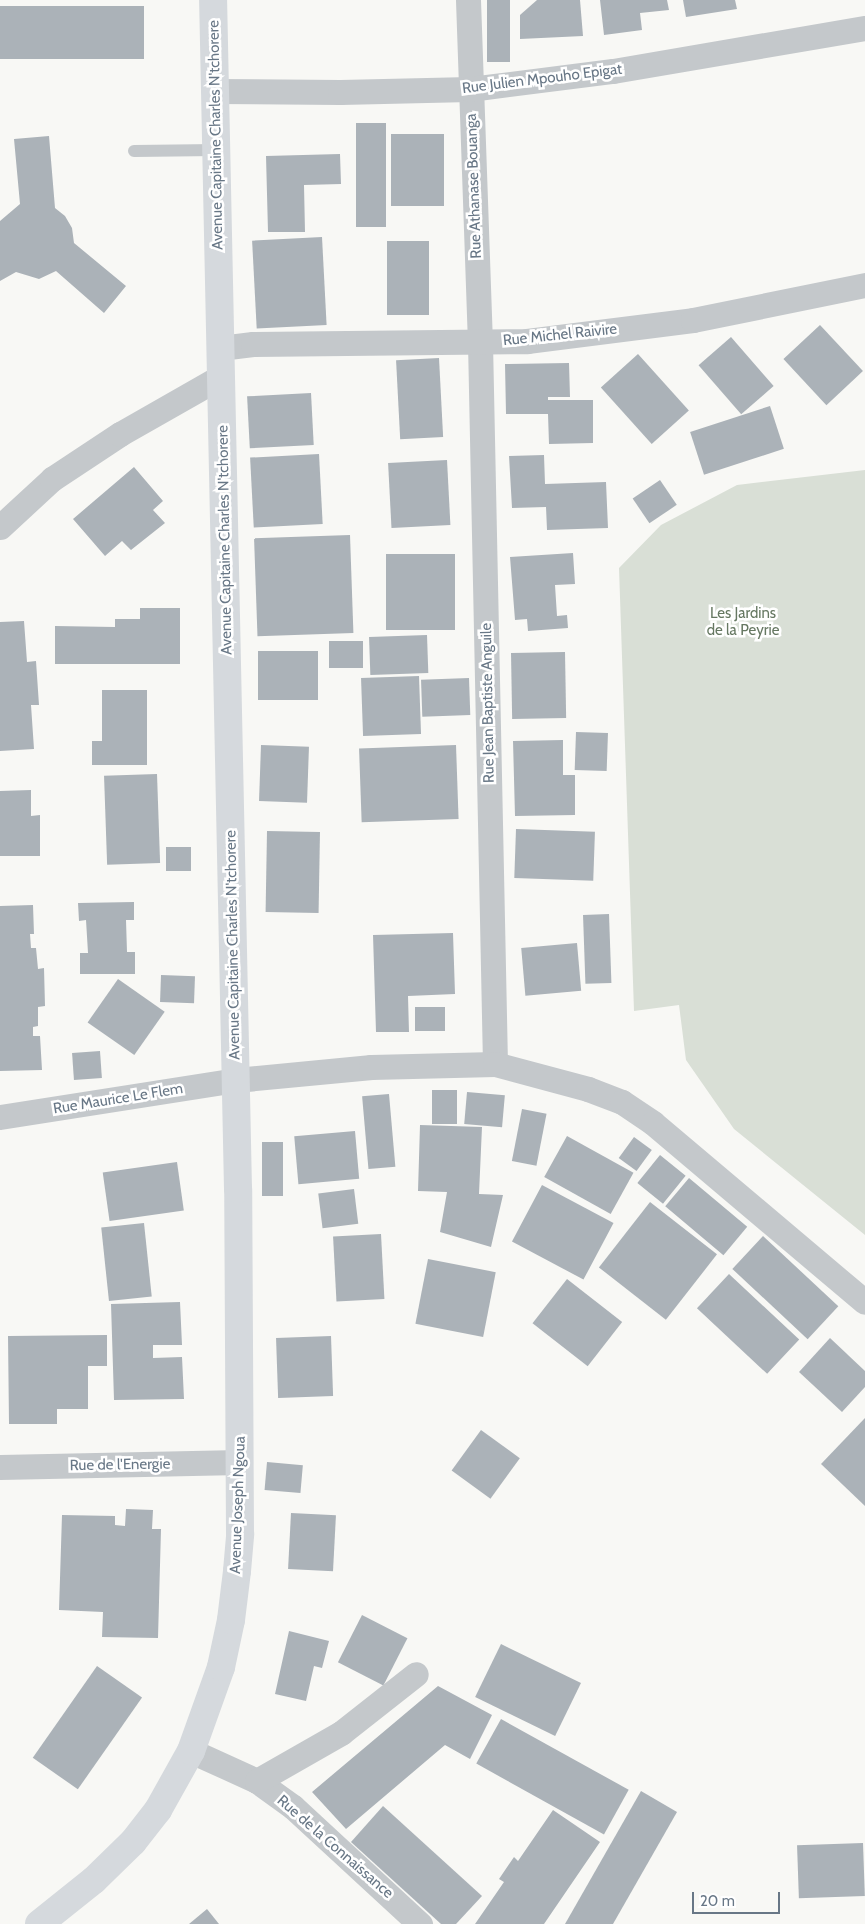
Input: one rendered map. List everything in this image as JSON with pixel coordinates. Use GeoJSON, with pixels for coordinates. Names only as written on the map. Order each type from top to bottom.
{"type":"FeatureCollection","features":[{"type":"Feature","properties":{"kind":"main road","name":"Avenue Capitaine Charles N'tchorere"},"geometry":{"type":"LineString","coordinates":[[213,0],[236,1080]]}},
{"type":"Feature","properties":{"kind":"main road","name":"Avenue Joseph Ngoua"},"geometry":{"type":"LineString","coordinates":[[39,1924],[94,1880],[133,1842],[158,1810],[191,1751],[221,1666],[231,1620],[240,1534],[236,1080]]}},
{"type":"Feature","properties":{"kind":"street","name":"Rue Athanase Bouanga"},"geometry":{"type":"LineString","coordinates":[[468,0],[480,342]]}},
{"type":"Feature","properties":{"kind":"street","name":"Rue Julien Mpouho Epigat"},"geometry":{"type":"LineString","coordinates":[[215,91],[340,92],[470,89],[613,71],[865,28]]}},
{"type":"Feature","properties":{"kind":"street","name":"Rue Michel Raivire"},"geometry":{"type":"LineString","coordinates":[[220,348],[253,344],[527,342],[693,320],[865,285]]}},
{"type":"Feature","properties":{"kind":"street","name":"Rue Jean Baptiste Anguile"},"geometry":{"type":"LineString","coordinates":[[480,342],[495,1064]]}},
{"type":"Feature","properties":{"kind":"street"},"geometry":{"type":"LineString","coordinates":[[0,526],[52,479],[127,430],[220,377]]}},
{"type":"Feature","properties":{"kind":"street","name":"Rue Maurice Le Flem"},"geometry":{"type":"LineString","coordinates":[[0,1117],[236,1080],[371,1067],[495,1064],[588,1089],[622,1102],[653,1123],[865,1302]]}},
{"type":"Feature","properties":{"kind":"street","name":"Rue de l'Energie"},"geometry":{"type":"LineString","coordinates":[[0,1467],[240,1462]]}},
{"type":"Feature","properties":{"kind":"street"},"geometry":{"type":"LineString","coordinates":[[257,1781],[341,1733],[416,1674]]}},
{"type":"Feature","properties":{"kind":"street","name":"Rue de la Connaissance"},"geometry":{"type":"LineString","coordinates":[[191,1751],[257,1781],[293,1807],[420,1924]]}},
{"type":"Feature","properties":{"kind":"lane"},"geometry":{"type":"LineString","coordinates":[[134,151],[216,150]]}},
{"type":"Feature","properties":{"kind":"green space","name":"Les Jardins de la Peyrie"},"geometry":{"type":"Polygon","coordinates":[[[865,470],[865,1235],[734,1129],[686,1060],[679,1005],[634,1011],[619,568],[661,525],[737,485],[865,470]]]}},
{"type":"Feature","properties":{"kind":"building"},"geometry":{"type":"Polygon","coordinates":[[[487,0],[510,0],[510,62],[487,62],[487,0]]]}},
{"type":"Feature","properties":{"kind":"building"},"geometry":{"type":"Polygon","coordinates":[[[537,0],[580,0],[583,36],[520,39],[520,15],[537,0]]]}},
{"type":"Feature","properties":{"kind":"building"},"geometry":{"type":"Polygon","coordinates":[[[600,0],[667,0],[669,10],[640,13],[642,30],[604,35],[600,0]]]}},
{"type":"Feature","properties":{"kind":"building"},"geometry":{"type":"Polygon","coordinates":[[[683,0],[735,0],[737,9],[686,17],[683,0]]]}},
{"type":"Feature","properties":{"kind":"building"},"geometry":{"type":"Polygon","coordinates":[[[0,6],[144,6],[144,59],[0,59],[0,6]]]}},
{"type":"Feature","properties":{"kind":"building"},"geometry":{"type":"Polygon","coordinates":[[[356,123],[386,123],[386,227],[356,227],[356,123]]]}},
{"type":"Feature","properties":{"kind":"building"},"geometry":{"type":"Polygon","coordinates":[[[391,134],[444,134],[444,206],[391,206],[391,134]]]}},
{"type":"Feature","properties":{"kind":"building"},"geometry":{"type":"Polygon","coordinates":[[[49,136],[55,208],[65,216],[72,228],[74,243],[126,286],[104,313],[56,271],[39,279],[16,272],[0,281],[0,221],[20,204],[14,139],[49,136]]]}},
{"type":"Feature","properties":{"kind":"building"},"geometry":{"type":"Polygon","coordinates":[[[340,154],[341,184],[304,185],[305,232],[268,232],[266,156],[340,154]]]}},
{"type":"Feature","properties":{"kind":"building"},"geometry":{"type":"Polygon","coordinates":[[[322,237],[327,325],[257,329],[252,241],[322,237]]]}},
{"type":"Feature","properties":{"kind":"building"},"geometry":{"type":"Polygon","coordinates":[[[387,241],[429,241],[429,315],[387,315],[387,241]]]}},
{"type":"Feature","properties":{"kind":"building"},"geometry":{"type":"Polygon","coordinates":[[[820,325],[863,371],[826,405],[783,359],[820,325]]]}},
{"type":"Feature","properties":{"kind":"building"},"geometry":{"type":"Polygon","coordinates":[[[731,337],[774,386],[741,414],[699,365],[731,337]]]}},
{"type":"Feature","properties":{"kind":"building"},"geometry":{"type":"Polygon","coordinates":[[[638,354],[689,410],[652,444],[601,387],[638,354]]]}},
{"type":"Feature","properties":{"kind":"building"},"geometry":{"type":"Polygon","coordinates":[[[439,358],[443,437],[400,439],[396,360],[439,358]]]}},
{"type":"Feature","properties":{"kind":"building"},"geometry":{"type":"Polygon","coordinates":[[[569,363],[570,397],[548,397],[548,400],[593,400],[593,443],[549,444],[548,414],[506,414],[505,364],[569,363]]]}},
{"type":"Feature","properties":{"kind":"building"},"geometry":{"type":"Polygon","coordinates":[[[311,393],[314,445],[250,448],[247,396],[311,393]]]}},
{"type":"Feature","properties":{"kind":"building"},"geometry":{"type":"Polygon","coordinates":[[[770,406],[784,449],[704,475],[690,432],[770,406]]]}},
{"type":"Feature","properties":{"kind":"building"},"geometry":{"type":"Polygon","coordinates":[[[319,454],[323,524],[254,528],[250,458],[319,454]]]}},
{"type":"Feature","properties":{"kind":"building"},"geometry":{"type":"Polygon","coordinates":[[[544,455],[545,484],[606,482],[608,528],[547,530],[546,507],[512,508],[509,456],[544,455]]]}},
{"type":"Feature","properties":{"kind":"building"},"geometry":{"type":"Polygon","coordinates":[[[447,460],[450,525],[391,528],[388,463],[447,460]]]}},
{"type":"Feature","properties":{"kind":"building"},"geometry":{"type":"Polygon","coordinates":[[[134,467],[163,501],[153,510],[165,523],[131,550],[122,541],[105,556],[73,519],[134,467]]]}},
{"type":"Feature","properties":{"kind":"building"},"geometry":{"type":"Polygon","coordinates":[[[660,480],[677,505],[649,523],[633,498],[660,480]]]}},
{"type":"Feature","properties":{"kind":"building"},"geometry":{"type":"Polygon","coordinates":[[[350,535],[353,633],[257,636],[254,538],[350,535]]]}},
{"type":"Feature","properties":{"kind":"building"},"geometry":{"type":"Polygon","coordinates":[[[573,553],[575,584],[555,585],[557,616],[567,615],[568,628],[528,631],[527,619],[515,620],[510,557],[573,553]]]}},
{"type":"Feature","properties":{"kind":"building"},"geometry":{"type":"Polygon","coordinates":[[[386,554],[455,554],[455,630],[386,630],[386,554]]]}},
{"type":"Feature","properties":{"kind":"building"},"geometry":{"type":"Polygon","coordinates":[[[140,608],[180,608],[180,664],[55,664],[55,626],[115,627],[115,619],[140,619],[140,608]]]}},
{"type":"Feature","properties":{"kind":"building"},"geometry":{"type":"Polygon","coordinates":[[[24,621],[27,662],[36,661],[39,705],[31,705],[34,749],[0,751],[0,622],[24,621]]]}},
{"type":"Feature","properties":{"kind":"building"},"geometry":{"type":"Polygon","coordinates":[[[427,635],[428,673],[370,675],[369,637],[427,635]]]}},
{"type":"Feature","properties":{"kind":"building"},"geometry":{"type":"Polygon","coordinates":[[[329,641],[363,641],[363,668],[329,668],[329,641]]]}},
{"type":"Feature","properties":{"kind":"building"},"geometry":{"type":"Polygon","coordinates":[[[258,651],[318,651],[318,700],[258,700],[258,651]]]}},
{"type":"Feature","properties":{"kind":"building"},"geometry":{"type":"Polygon","coordinates":[[[565,652],[566,718],[512,719],[511,653],[565,652]]]}},
{"type":"Feature","properties":{"kind":"building"},"geometry":{"type":"Polygon","coordinates":[[[419,676],[421,734],[363,736],[361,678],[419,676]]]}},
{"type":"Feature","properties":{"kind":"building"},"geometry":{"type":"Polygon","coordinates":[[[469,678],[470,715],[422,717],[421,680],[469,678]]]}},
{"type":"Feature","properties":{"kind":"building"},"geometry":{"type":"Polygon","coordinates":[[[102,690],[147,690],[147,765],[92,765],[92,741],[102,741],[102,690]]]}},
{"type":"Feature","properties":{"kind":"building"},"geometry":{"type":"Polygon","coordinates":[[[576,732],[608,733],[607,771],[575,770],[576,732]]]}},
{"type":"Feature","properties":{"kind":"building"},"geometry":{"type":"Polygon","coordinates":[[[563,740],[563,775],[575,775],[575,815],[515,816],[513,741],[563,740]]]}},
{"type":"Feature","properties":{"kind":"building"},"geometry":{"type":"Polygon","coordinates":[[[261,745],[309,747],[307,803],[259,801],[261,745]]]}},
{"type":"Feature","properties":{"kind":"building"},"geometry":{"type":"Polygon","coordinates":[[[456,745],[459,819],[362,822],[359,748],[456,745]]]}},
{"type":"Feature","properties":{"kind":"building"},"geometry":{"type":"Polygon","coordinates":[[[157,774],[160,863],[107,865],[104,776],[157,774]]]}},
{"type":"Feature","properties":{"kind":"building"},"geometry":{"type":"Polygon","coordinates":[[[31,790],[31,816],[40,815],[40,856],[0,856],[0,791],[31,790]]]}},
{"type":"Feature","properties":{"kind":"building"},"geometry":{"type":"Polygon","coordinates":[[[516,829],[595,832],[593,881],[514,878],[516,829]]]}},
{"type":"Feature","properties":{"kind":"building"},"geometry":{"type":"Polygon","coordinates":[[[267,831],[320,832],[319,913],[266,912],[267,831]]]}},
{"type":"Feature","properties":{"kind":"building"},"geometry":{"type":"Polygon","coordinates":[[[166,847],[191,847],[191,871],[166,871],[166,847]]]}},
{"type":"Feature","properties":{"kind":"building"},"geometry":{"type":"Polygon","coordinates":[[[134,902],[134,920],[126,920],[127,952],[135,952],[135,974],[80,974],[80,953],[88,953],[86,920],[79,921],[78,903],[134,902]]]}},
{"type":"Feature","properties":{"kind":"building"},"geometry":{"type":"Polygon","coordinates":[[[33,905],[34,934],[30,934],[31,948],[36,948],[38,969],[44,968],[45,1006],[38,1007],[38,1026],[33,1027],[33,1036],[40,1036],[42,1070],[0,1071],[0,906],[33,905]]]}},
{"type":"Feature","properties":{"kind":"building"},"geometry":{"type":"Polygon","coordinates":[[[609,914],[611,983],[585,984],[583,915],[609,914]]]}},
{"type":"Feature","properties":{"kind":"building"},"geometry":{"type":"Polygon","coordinates":[[[453,933],[455,994],[408,996],[409,1032],[376,1032],[373,935],[453,933]]]}},
{"type":"Feature","properties":{"kind":"building"},"geometry":{"type":"Polygon","coordinates":[[[577,943],[581,991],[525,996],[521,948],[577,943]]]}},
{"type":"Feature","properties":{"kind":"building"},"geometry":{"type":"Polygon","coordinates":[[[161,975],[195,976],[194,1003],[160,1002],[161,975]]]}},
{"type":"Feature","properties":{"kind":"building"},"geometry":{"type":"Polygon","coordinates":[[[118,979],[165,1012],[134,1055],[88,1022],[118,979]]]}},
{"type":"Feature","properties":{"kind":"building"},"geometry":{"type":"Polygon","coordinates":[[[415,1007],[445,1007],[445,1031],[415,1031],[415,1007]]]}},
{"type":"Feature","properties":{"kind":"building"},"geometry":{"type":"Polygon","coordinates":[[[100,1051],[102,1078],[74,1080],[72,1053],[100,1051]]]}},
{"type":"Feature","properties":{"kind":"building"},"geometry":{"type":"Polygon","coordinates":[[[432,1090],[457,1090],[457,1124],[432,1124],[432,1090]]]}},
{"type":"Feature","properties":{"kind":"building"},"geometry":{"type":"Polygon","coordinates":[[[467,1092],[505,1095],[502,1127],[464,1124],[467,1092]]]}},
{"type":"Feature","properties":{"kind":"building"},"geometry":{"type":"Polygon","coordinates":[[[389,1094],[395,1167],[368,1169],[362,1096],[389,1094]]]}},
{"type":"Feature","properties":{"kind":"building"},"geometry":{"type":"Polygon","coordinates":[[[522,1109],[547,1114],[536,1166],[512,1161],[522,1109]]]}},
{"type":"Feature","properties":{"kind":"building"},"geometry":{"type":"Polygon","coordinates":[[[420,1125],[482,1127],[479,1194],[503,1195],[491,1247],[440,1232],[447,1192],[418,1191],[420,1125]]]}},
{"type":"Feature","properties":{"kind":"building"},"geometry":{"type":"Polygon","coordinates":[[[355,1131],[359,1179],[298,1184],[294,1136],[355,1131]]]}},
{"type":"Feature","properties":{"kind":"building"},"geometry":{"type":"Polygon","coordinates":[[[567,1136],[633,1173],[611,1214],[544,1177],[567,1136]]]}},
{"type":"Feature","properties":{"kind":"building"},"geometry":{"type":"Polygon","coordinates":[[[634,1137],[652,1150],[637,1171],[619,1158],[634,1137]]]}},
{"type":"Feature","properties":{"kind":"building"},"geometry":{"type":"Polygon","coordinates":[[[262,1142],[283,1142],[283,1196],[262,1196],[262,1142]]]}},
{"type":"Feature","properties":{"kind":"building"},"geometry":{"type":"Polygon","coordinates":[[[660,1155],[686,1176],[663,1204],[637,1183],[660,1155]]]}},
{"type":"Feature","properties":{"kind":"building"},"geometry":{"type":"Polygon","coordinates":[[[177,1162],[184,1211],[110,1221],[103,1172],[177,1162]]]}},
{"type":"Feature","properties":{"kind":"building"},"geometry":{"type":"Polygon","coordinates":[[[689,1178],[747,1227],[723,1255],[665,1206],[689,1178]]]}},
{"type":"Feature","properties":{"kind":"building"},"geometry":{"type":"Polygon","coordinates":[[[542,1185],[614,1223],[583,1280],[512,1242],[542,1185]]]}},
{"type":"Feature","properties":{"kind":"building"},"geometry":{"type":"Polygon","coordinates":[[[354,1189],[358,1224],[323,1228],[318,1193],[354,1189]]]}},
{"type":"Feature","properties":{"kind":"building"},"geometry":{"type":"Polygon","coordinates":[[[650,1202],[717,1254],[666,1320],[599,1267],[650,1202]]]}},
{"type":"Feature","properties":{"kind":"building"},"geometry":{"type":"Polygon","coordinates":[[[144,1223],[152,1297],[109,1301],[101,1227],[144,1223]]]}},
{"type":"Feature","properties":{"kind":"building"},"geometry":{"type":"Polygon","coordinates":[[[381,1234],[384,1299],[336,1301],[333,1237],[381,1234]]]}},
{"type":"Feature","properties":{"kind":"building"},"geometry":{"type":"Polygon","coordinates":[[[763,1236],[838,1306],[808,1339],[732,1269],[763,1236]]]}},
{"type":"Feature","properties":{"kind":"building"},"geometry":{"type":"Polygon","coordinates":[[[428,1259],[496,1272],[483,1337],[415,1324],[428,1259]]]}},
{"type":"Feature","properties":{"kind":"building"},"geometry":{"type":"Polygon","coordinates":[[[729,1274],[799,1339],[767,1374],[697,1308],[729,1274]]]}},
{"type":"Feature","properties":{"kind":"building"},"geometry":{"type":"Polygon","coordinates":[[[567,1279],[622,1322],[588,1366],[533,1323],[567,1279]]]}},
{"type":"Feature","properties":{"kind":"building"},"geometry":{"type":"Polygon","coordinates":[[[180,1302],[182,1345],[153,1345],[153,1358],[182,1357],[184,1399],[114,1400],[111,1304],[180,1302]]]}},
{"type":"Feature","properties":{"kind":"building"},"geometry":{"type":"Polygon","coordinates":[[[107,1335],[107,1366],[88,1366],[88,1409],[57,1409],[57,1424],[9,1424],[8,1336],[107,1335]]]}},
{"type":"Feature","properties":{"kind":"building"},"geometry":{"type":"Polygon","coordinates":[[[331,1336],[333,1396],[278,1398],[276,1338],[331,1336]]]}},
{"type":"Feature","properties":{"kind":"building"},"geometry":{"type":"Polygon","coordinates":[[[830,1338],[865,1371],[865,1387],[842,1412],[799,1372],[830,1338]]]}},
{"type":"Feature","properties":{"kind":"building"},"geometry":{"type":"Polygon","coordinates":[[[865,1418],[865,1506],[821,1464],[865,1418]]]}},
{"type":"Feature","properties":{"kind":"building"},"geometry":{"type":"Polygon","coordinates":[[[481,1430],[520,1458],[490,1499],[452,1470],[481,1430]]]}},
{"type":"Feature","properties":{"kind":"building"},"geometry":{"type":"Polygon","coordinates":[[[267,1462],[303,1465],[300,1493],[265,1490],[267,1462]]]}},
{"type":"Feature","properties":{"kind":"building"},"geometry":{"type":"Polygon","coordinates":[[[126,1509],[153,1510],[152,1529],[161,1529],[158,1638],[102,1637],[103,1612],[59,1610],[62,1515],[115,1516],[115,1525],[125,1526],[126,1509]]]}},
{"type":"Feature","properties":{"kind":"building"},"geometry":{"type":"Polygon","coordinates":[[[291,1513],[336,1515],[333,1571],[288,1569],[291,1513]]]}},
{"type":"Feature","properties":{"kind":"building"},"geometry":{"type":"Polygon","coordinates":[[[362,1615],[407,1638],[383,1685],[338,1662],[362,1615]]]}},
{"type":"Feature","properties":{"kind":"building"},"geometry":{"type":"Polygon","coordinates":[[[289,1631],[329,1641],[322,1668],[314,1666],[306,1701],[275,1694],[289,1631]]]}},
{"type":"Feature","properties":{"kind":"building"},"geometry":{"type":"Polygon","coordinates":[[[501,1644],[581,1683],[555,1736],[475,1697],[501,1644]]]}},
{"type":"Feature","properties":{"kind":"building"},"geometry":{"type":"Polygon","coordinates":[[[97,1666],[142,1698],[78,1789],[33,1758],[97,1666]]]}},
{"type":"Feature","properties":{"kind":"building"},"geometry":{"type":"Polygon","coordinates":[[[438,1686],[492,1715],[470,1759],[445,1745],[346,1829],[312,1792],[438,1686]]]}},
{"type":"Feature","properties":{"kind":"building"},"geometry":{"type":"Polygon","coordinates":[[[501,1719],[629,1790],[604,1834],[476,1764],[501,1719]]]}},
{"type":"Feature","properties":{"kind":"building"},"geometry":{"type":"Polygon","coordinates":[[[641,1791],[677,1812],[613,1924],[565,1924],[641,1791]]]}},
{"type":"Feature","properties":{"kind":"building"},"geometry":{"type":"Polygon","coordinates":[[[383,1806],[482,1896],[456,1924],[441,1924],[351,1842],[383,1806]]]}},
{"type":"Feature","properties":{"kind":"building"},"geometry":{"type":"Polygon","coordinates":[[[553,1810],[600,1842],[544,1924],[475,1924],[504,1882],[499,1879],[514,1857],[518,1861],[553,1810]]]}},
{"type":"Feature","properties":{"kind":"building"},"geometry":{"type":"Polygon","coordinates":[[[863,1843],[865,1896],[799,1898],[797,1845],[863,1843]]]}},
{"type":"Feature","properties":{"kind":"building"},"geometry":{"type":"Polygon","coordinates":[[[207,1909],[219,1924],[189,1924],[207,1909]]]}}]}
